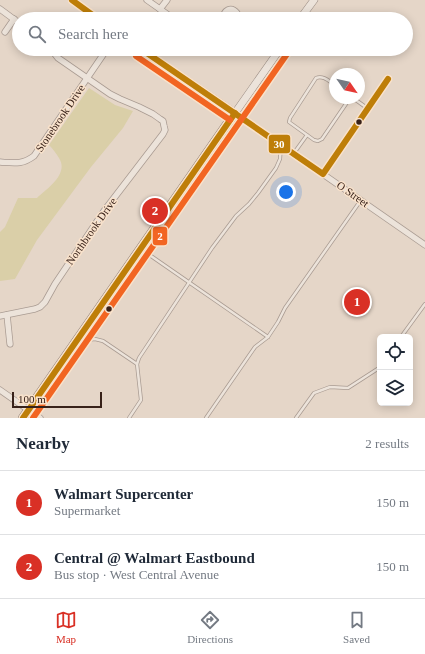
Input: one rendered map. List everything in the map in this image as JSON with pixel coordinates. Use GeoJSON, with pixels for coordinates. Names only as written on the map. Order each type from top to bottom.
{"type":"FeatureCollection","features":[{"type":"Feature","properties":{"kind":"main road"},"geometry":{"type":"LineString","coordinates":[[24,418],[235,113]]}},
{"type":"Feature","properties":{"kind":"street"},"geometry":{"type":"LineString","coordinates":[[72,0],[88,12]]}},
{"type":"Feature","properties":{"kind":"street"},"geometry":{"type":"LineString","coordinates":[[146,0],[164,12]]}},
{"type":"Feature","properties":{"kind":"street"},"geometry":{"type":"LineString","coordinates":[[160,9],[167,0]]}},
{"type":"Feature","properties":{"kind":"street"},"geometry":{"type":"LineString","coordinates":[[305,12],[314,0]]}},
{"type":"Feature","properties":{"kind":"street"},"geometry":{"type":"LineString","coordinates":[[0,9],[12,18]]}},
{"type":"Feature","properties":{"kind":"street"},"geometry":{"type":"LineString","coordinates":[[225,12],[231,9],[236,12]]}},
{"type":"Feature","properties":{"kind":"street"},"geometry":{"type":"LineString","coordinates":[[5,32],[12,25]]}},
{"type":"Feature","properties":{"kind":"street"},"geometry":{"type":"LineString","coordinates":[[56,56],[87,77]]}},
{"type":"Feature","properties":{"kind":"street","name":"Stonebrook Drive"},"geometry":{"type":"LineString","coordinates":[[0,162],[20,163],[28,161],[34,156],[102,56]]}},
{"type":"Feature","properties":{"kind":"street","name":"O Street"},"geometry":{"type":"LineString","coordinates":[[151,56],[425,244]]}},
{"type":"Feature","properties":{"kind":"street"},"geometry":{"type":"LineString","coordinates":[[235,113],[275,56]]}},
{"type":"Feature","properties":{"kind":"street","name":"Northbrook Drive"},"geometry":{"type":"LineString","coordinates":[[0,316],[35,309],[40,307],[45,302],[55,284],[104,211],[165,130],[160,119],[153,114],[120,99],[87,77]]}},
{"type":"Feature","properties":{"kind":"street"},"geometry":{"type":"LineString","coordinates":[[323,174],[388,79]]}},
{"type":"Feature","properties":{"kind":"street"},"geometry":{"type":"LineString","coordinates":[[7,315],[10,344]]}},
{"type":"Feature","properties":{"kind":"street"},"geometry":{"type":"LineString","coordinates":[[0,390],[40,418]]}},
{"type":"Feature","properties":{"kind":"lane"},"geometry":{"type":"LineString","coordinates":[[329,81],[319,76],[316,78],[290,118],[289,122],[318,141],[322,139],[346,104]]}},
{"type":"Feature","properties":{"kind":"lane"},"geometry":{"type":"LineString","coordinates":[[362,104],[368,108]]}},
{"type":"Feature","properties":{"kind":"lane"},"geometry":{"type":"LineString","coordinates":[[294,154],[307,135]]}},
{"type":"Feature","properties":{"kind":"lane"},"geometry":{"type":"LineString","coordinates":[[130,418],[141,400],[137,364],[139,358],[212,248],[234,218],[254,198],[276,168],[280,159],[282,145]]}},
{"type":"Feature","properties":{"kind":"lane"},"geometry":{"type":"LineString","coordinates":[[206,418],[255,347],[268,337],[285,308],[361,200]]}},
{"type":"Feature","properties":{"kind":"lane"},"geometry":{"type":"LineString","coordinates":[[138,252],[152,256],[268,337]]}},
{"type":"Feature","properties":{"kind":"lane"},"geometry":{"type":"LineString","coordinates":[[403,334],[425,304]]}},
{"type":"Feature","properties":{"kind":"lane"},"geometry":{"type":"LineString","coordinates":[[77,341],[103,341],[137,364]]}},
{"type":"Feature","properties":{"kind":"lane"},"geometry":{"type":"LineString","coordinates":[[296,418],[314,393],[330,387],[348,388],[377,369]]}},
{"type":"Feature","properties":{"kind":"shaded area"},"geometry":{"type":"Polygon","coordinates":[[[89,88],[115,105],[133,111],[123,128],[91,167],[37,240],[15,279],[0,281],[0,232],[5,227],[18,198],[37,198],[56,180],[61,170],[61,164],[57,154],[49,145],[89,88]]]}},
{"type":"Feature","properties":{"kind":"transit line","name":"30"},"geometry":{"type":"LineString","coordinates":[[72,0],[88,12]]}},
{"type":"Feature","properties":{"kind":"transit line","name":"2"},"geometry":{"type":"LineString","coordinates":[[136,56],[230,120]]}},
{"type":"Feature","properties":{"kind":"transit line","name":"30"},"geometry":{"type":"LineString","coordinates":[[151,56],[323,174],[388,79]]}},
{"type":"Feature","properties":{"kind":"transit line","name":"2"},"geometry":{"type":"LineString","coordinates":[[33,418],[286,56]]}},
{"type":"Feature","properties":{"kind":"transit line","name":"30"},"geometry":{"type":"LineString","coordinates":[[23,418],[235,113]]}},
{"type":"Feature","properties":{"kind":"place","name":"Central @ Walmart Eastbound"},"geometry":{"type":"Point","coordinates":[155,211]}},
{"type":"Feature","properties":{"kind":"place","name":"Walmart Supercenter"},"geometry":{"type":"Point","coordinates":[357,302]}}]}
